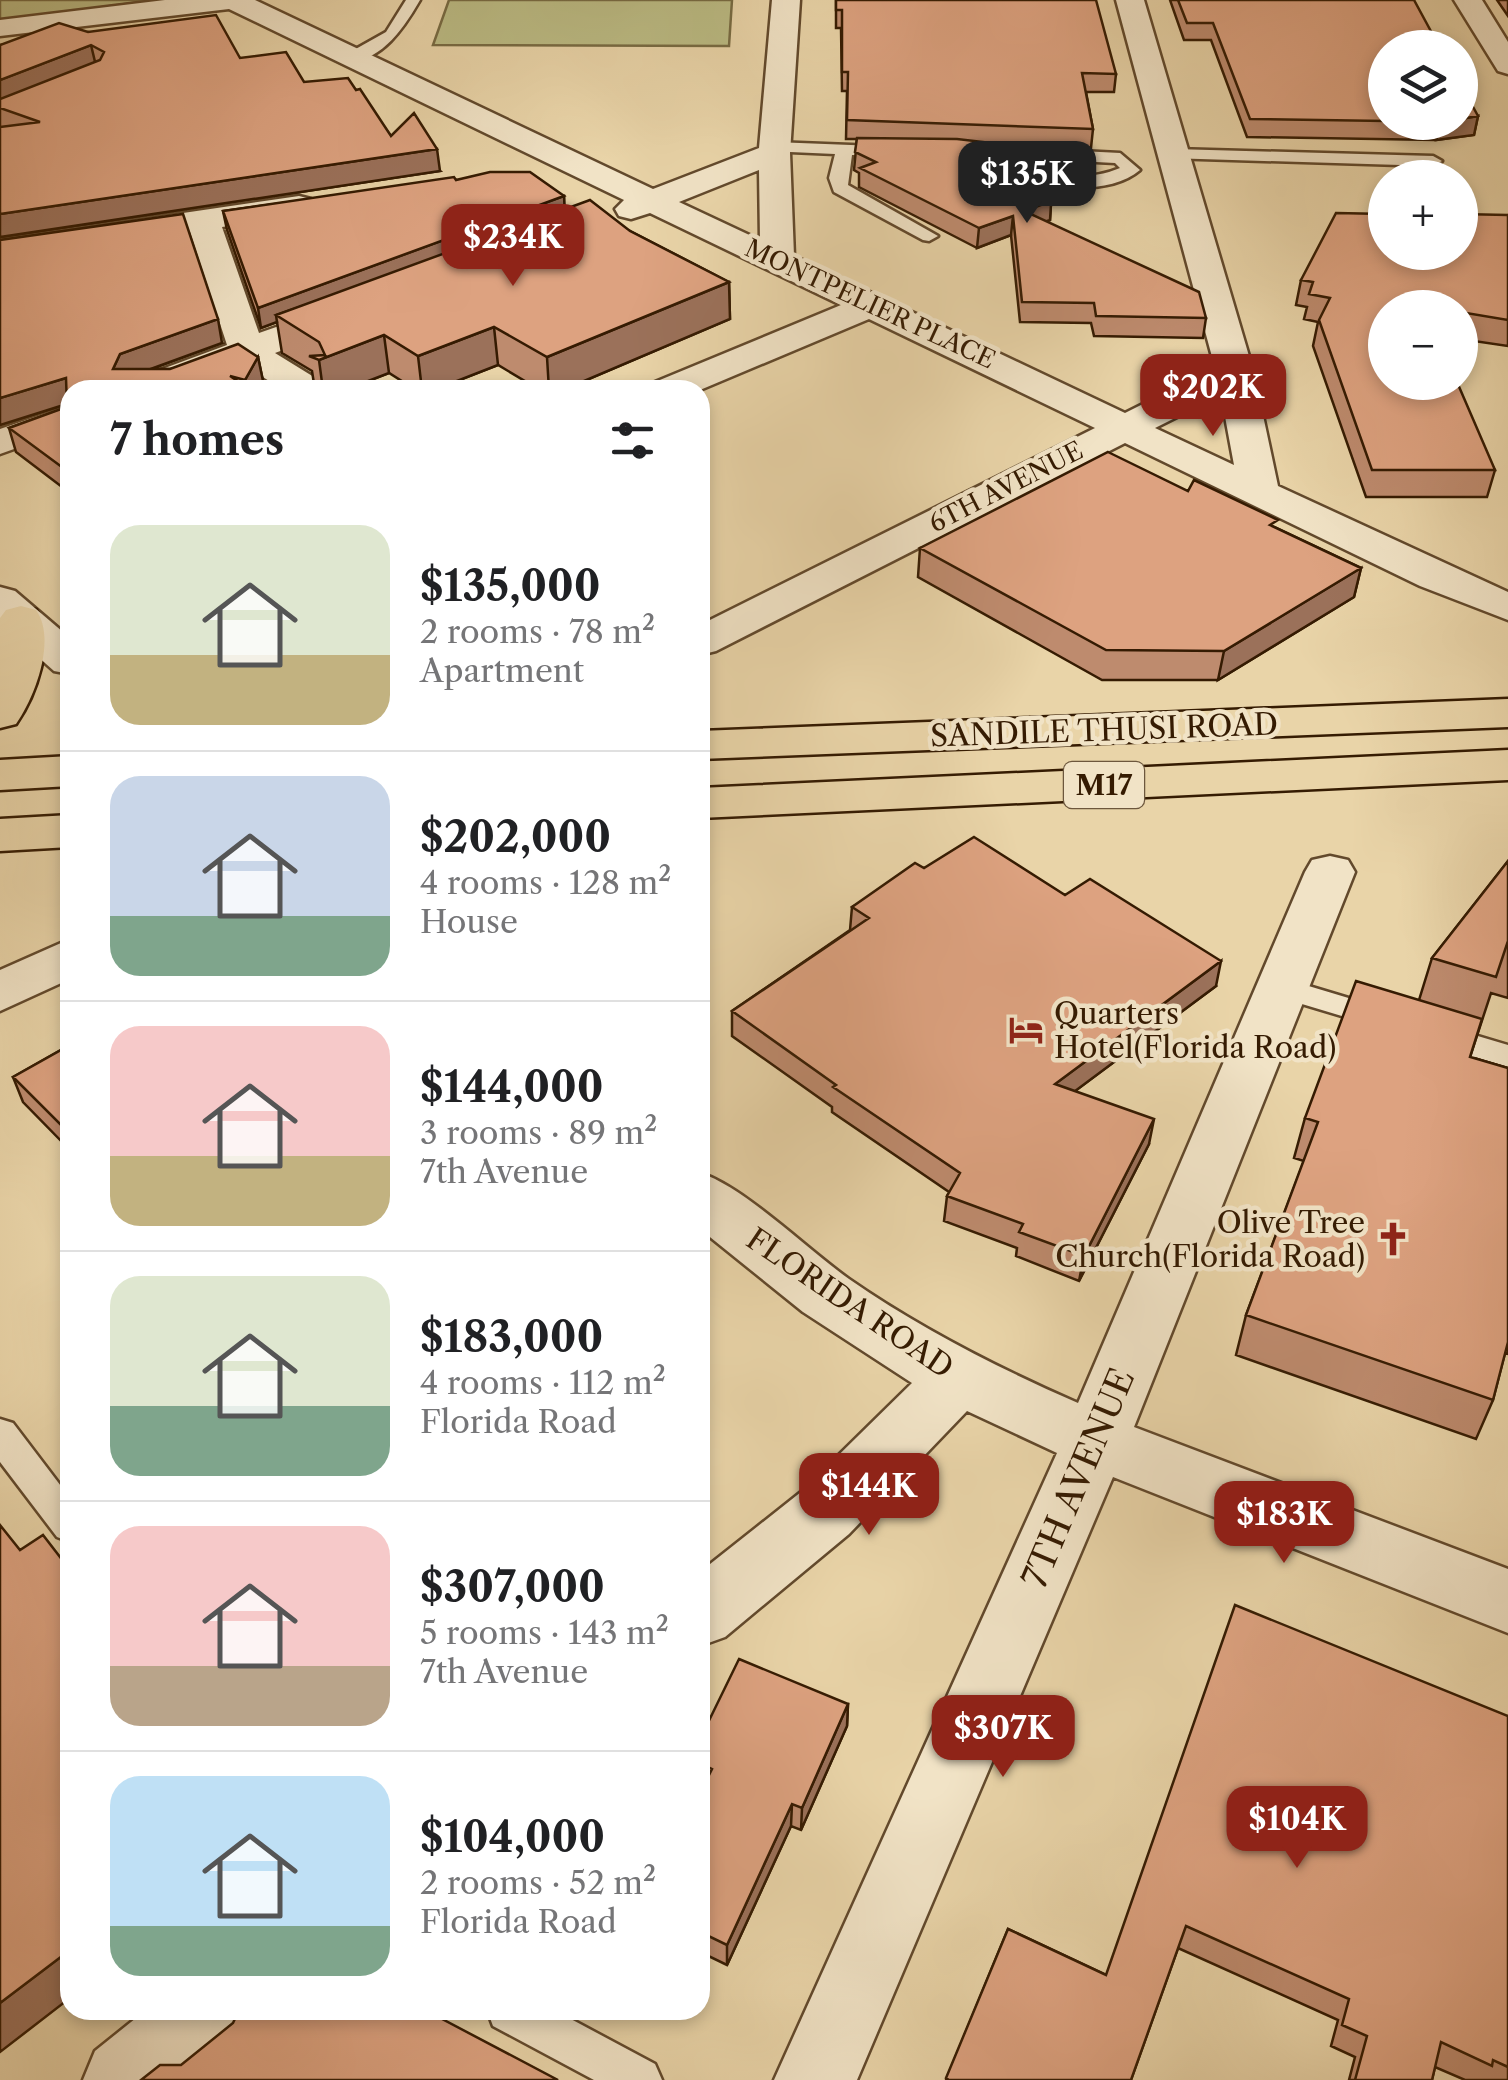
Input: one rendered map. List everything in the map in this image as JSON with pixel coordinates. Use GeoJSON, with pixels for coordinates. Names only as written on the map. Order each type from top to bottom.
{"type":"FeatureCollection","features":[{"type":"Feature","properties":{"kind":"main road"},"geometry":{"type":"LineString","coordinates":[[0,714],[14,688],[21,656],[10,610]]}},
{"type":"Feature","properties":{"kind":"main road","name":"SANDILE THUSI ROAD"},"geometry":{"type":"LineString","coordinates":[[710,745],[1508,713]]}},
{"type":"Feature","properties":{"kind":"main road","name":"SANDILE THUSI ROAD"},"geometry":{"type":"LineString","coordinates":[[710,803],[1508,765]]}},
{"type":"Feature","properties":{"kind":"main road"},"geometry":{"type":"LineString","coordinates":[[0,774],[60,771]]}},
{"type":"Feature","properties":{"kind":"main road"},"geometry":{"type":"LineString","coordinates":[[0,835],[60,832]]}},
{"type":"Feature","properties":{"kind":"street"},"geometry":{"type":"LineString","coordinates":[[0,28],[233,0]]}},
{"type":"Feature","properties":{"kind":"street","name":"MONTPELIER PLACE"},"geometry":{"type":"LineString","coordinates":[[233,0],[1259,492],[1508,607]]}},
{"type":"Feature","properties":{"kind":"street"},"geometry":{"type":"LineString","coordinates":[[777,260],[774,150],[786,0]]}},
{"type":"Feature","properties":{"kind":"street"},"geometry":{"type":"LineString","coordinates":[[1130,0],[1236,373],[1259,492]]}},
{"type":"Feature","properties":{"kind":"street"},"geometry":{"type":"LineString","coordinates":[[1468,0],[1508,65]]}},
{"type":"Feature","properties":{"kind":"street"},"geometry":{"type":"LineString","coordinates":[[596,222],[774,150]]}},
{"type":"Feature","properties":{"kind":"street"},"geometry":{"type":"LineString","coordinates":[[516,174],[574,165]]}},
{"type":"Feature","properties":{"kind":"street"},"geometry":{"type":"LineString","coordinates":[[0,250],[340,200]]}},
{"type":"Feature","properties":{"kind":"street"},"geometry":{"type":"LineString","coordinates":[[203,220],[247,350],[294,380]]}},
{"type":"Feature","properties":{"kind":"street"},"geometry":{"type":"LineString","coordinates":[[167,380],[375,303]]}},
{"type":"Feature","properties":{"kind":"street"},"geometry":{"type":"LineString","coordinates":[[692,380],[872,304]]}},
{"type":"Feature","properties":{"kind":"street","name":"6TH AVENUE"},"geometry":{"type":"LineString","coordinates":[[710,637],[1236,373]]}},
{"type":"Feature","properties":{"kind":"street"},"geometry":{"type":"LineString","coordinates":[[0,442],[60,420]]}},
{"type":"Feature","properties":{"kind":"street"},"geometry":{"type":"LineString","coordinates":[[10,610],[60,652]]}},
{"type":"Feature","properties":{"kind":"street","name":"7TH AVENUE"},"geometry":{"type":"LineString","coordinates":[[814,2080],[1096,1439],[1330,872]]}},
{"type":"Feature","properties":{"kind":"street"},"geometry":{"type":"LineString","coordinates":[[0,992],[60,962]]}},
{"type":"Feature","properties":{"kind":"street","name":"FLORIDA ROAD"},"geometry":{"type":"LineString","coordinates":[[710,1204],[758,1245],[850,1310],[958,1377],[1096,1439],[1508,1600]]}},
{"type":"Feature","properties":{"kind":"street"},"geometry":{"type":"LineString","coordinates":[[710,1606],[824,1513],[885,1456],[958,1377]]}},
{"type":"Feature","properties":{"kind":"street"},"geometry":{"type":"LineString","coordinates":[[124,2080],[199,2020]]}},
{"type":"Feature","properties":{"kind":"lane"},"geometry":{"type":"LineString","coordinates":[[351,58],[392,34],[412,0]]}},
{"type":"Feature","properties":{"kind":"lane"},"geometry":{"type":"LineString","coordinates":[[774,150],[915,151]]}},
{"type":"Feature","properties":{"kind":"lane"},"geometry":{"type":"LineString","coordinates":[[844,150],[838,178],[840,188],[929,236]]}},
{"type":"Feature","properties":{"kind":"lane"},"geometry":{"type":"LineString","coordinates":[[942,150],[1120,158],[1130,170],[1113,178],[1035,180],[1009,171],[1012,156]]}},
{"type":"Feature","properties":{"kind":"lane"},"geometry":{"type":"LineString","coordinates":[[1174,154],[1396,160]]}},
{"type":"Feature","properties":{"kind":"lane"},"geometry":{"type":"LineString","coordinates":[[1282,988],[1508,1056]]}},
{"type":"Feature","properties":{"kind":"lane"},"geometry":{"type":"LineString","coordinates":[[0,1434],[60,1513]]}},
{"type":"Feature","properties":{"kind":"lane"},"geometry":{"type":"LineString","coordinates":[[528,2020],[639,2080]]}},
{"type":"Feature","properties":{"kind":"green space"},"geometry":{"type":"Polygon","coordinates":[[[0,0],[154,0],[0,21],[0,0]]]}},
{"type":"Feature","properties":{"kind":"green space"},"geometry":{"type":"Polygon","coordinates":[[[449,0],[732,0],[729,46],[433,45],[449,0]]]}},
{"type":"Feature","properties":{"kind":"building"},"geometry":{"type":"Polygon","coordinates":[[[836,0],[1096,0],[1116,74],[1082,73],[1093,129],[847,120],[848,72],[842,72],[842,10],[836,10],[836,0]]]}},
{"type":"Feature","properties":{"kind":"building"},"geometry":{"type":"Polygon","coordinates":[[[1178,0],[1414,0],[1430,30],[1368,30],[1368,121],[1250,119],[1213,23],[1187,23],[1178,0]]]}},
{"type":"Feature","properties":{"kind":"building"},"geometry":{"type":"Polygon","coordinates":[[[216,15],[240,58],[286,52],[304,82],[348,78],[356,90],[360,89],[391,136],[414,113],[437,149],[0,214],[0,127],[40,122],[0,108],[0,99],[100,60],[104,52],[91,45],[0,80],[0,45],[59,23],[88,32],[216,15]]]}},
{"type":"Feature","properties":{"kind":"building"},"geometry":{"type":"Polygon","coordinates":[[[857,138],[957,139],[1001,144],[1002,159],[1089,172],[1033,192],[1052,201],[1024,211],[1199,292],[1206,318],[1096,316],[1094,303],[1022,302],[1013,216],[979,228],[860,168],[876,162],[855,152],[857,138]]]}},
{"type":"Feature","properties":{"kind":"building"},"geometry":{"type":"Polygon","coordinates":[[[490,172],[530,172],[564,196],[258,308],[223,211],[454,177],[456,180],[490,172]]]}},
{"type":"Feature","properties":{"kind":"building"},"geometry":{"type":"Polygon","coordinates":[[[590,200],[630,231],[729,282],[547,357],[494,327],[418,356],[384,335],[319,360],[309,356],[325,355],[319,342],[276,315],[590,200]]]}},
{"type":"Feature","properties":{"kind":"building"},"geometry":{"type":"Polygon","coordinates":[[[1336,213],[1368,214],[1368,270],[1478,270],[1478,214],[1508,215],[1508,320],[1478,315],[1478,290],[1368,290],[1368,400],[1465,400],[1495,470],[1372,470],[1319,320],[1330,298],[1309,294],[1313,282],[1301,280],[1336,213]]]}},
{"type":"Feature","properties":{"kind":"building"},"geometry":{"type":"Polygon","coordinates":[[[183,214],[218,319],[120,354],[113,369],[170,369],[238,344],[258,357],[245,380],[230,376],[236,380],[66,378],[0,398],[0,240],[183,214]]]}},
{"type":"Feature","properties":{"kind":"building"},"geometry":{"type":"Polygon","coordinates":[[[60,410],[60,466],[9,428],[60,410]]]}},
{"type":"Feature","properties":{"kind":"building"},"geometry":{"type":"Polygon","coordinates":[[[1108,452],[1188,491],[1194,480],[1278,520],[1270,525],[1361,568],[1224,651],[1106,650],[920,548],[1108,452]]]}},
{"type":"Feature","properties":{"kind":"building"},"geometry":{"type":"Polygon","coordinates":[[[974,837],[1065,895],[1090,879],[1221,961],[1055,1084],[1154,1119],[1084,1256],[1019,1232],[1023,1224],[947,1196],[960,1173],[833,1087],[836,1085],[732,1011],[869,918],[852,907],[915,863],[924,868],[974,837]]]}},
{"type":"Feature","properties":{"kind":"building"},"geometry":{"type":"Polygon","coordinates":[[[1508,861],[1508,941],[1496,977],[1432,958],[1508,861]]]}},
{"type":"Feature","properties":{"kind":"building","name":"Olive Tree Church(Florida Road)"},"geometry":{"type":"Polygon","coordinates":[[[1356,981],[1482,1019],[1470,1057],[1508,1068],[1508,1342],[1493,1400],[1246,1315],[1318,1122],[1305,1118],[1356,981]]]}},
{"type":"Feature","properties":{"kind":"building"},"geometry":{"type":"Polygon","coordinates":[[[60,1051],[60,1124],[13,1077],[60,1051]]]}},
{"type":"Feature","properties":{"kind":"building"},"geometry":{"type":"Polygon","coordinates":[[[0,1525],[20,1550],[43,1535],[60,1557],[60,1958],[0,2003],[0,1525]]]}},
{"type":"Feature","properties":{"kind":"building"},"geometry":{"type":"Polygon","coordinates":[[[1235,1605],[1508,1716],[1508,2067],[1493,2060],[1492,2066],[1441,2042],[1432,2080],[1355,2080],[1367,2036],[1342,2025],[1349,1999],[1186,1926],[1131,2080],[949,2080],[946,2078],[1008,1929],[1106,1975],[1235,1605]]]}},
{"type":"Feature","properties":{"kind":"building"},"geometry":{"type":"Polygon","coordinates":[[[739,1659],[848,1704],[802,1808],[792,1804],[727,1945],[710,1937],[710,1718],[739,1659]]]}},
{"type":"Feature","properties":{"kind":"building"},"geometry":{"type":"Polygon","coordinates":[[[444,2020],[558,2080],[141,2080],[160,2065],[181,2065],[233,2023],[444,2020]]]}},
{"type":"Feature","properties":{"kind":"place","name":"Quarters Hotel(Florida Road)"},"geometry":{"type":"Point","coordinates":[1026,1030]}},
{"type":"Feature","properties":{"kind":"place","name":"Olive Tree Church(Florida Road)"},"geometry":{"type":"Point","coordinates":[1393,1239]}}]}
